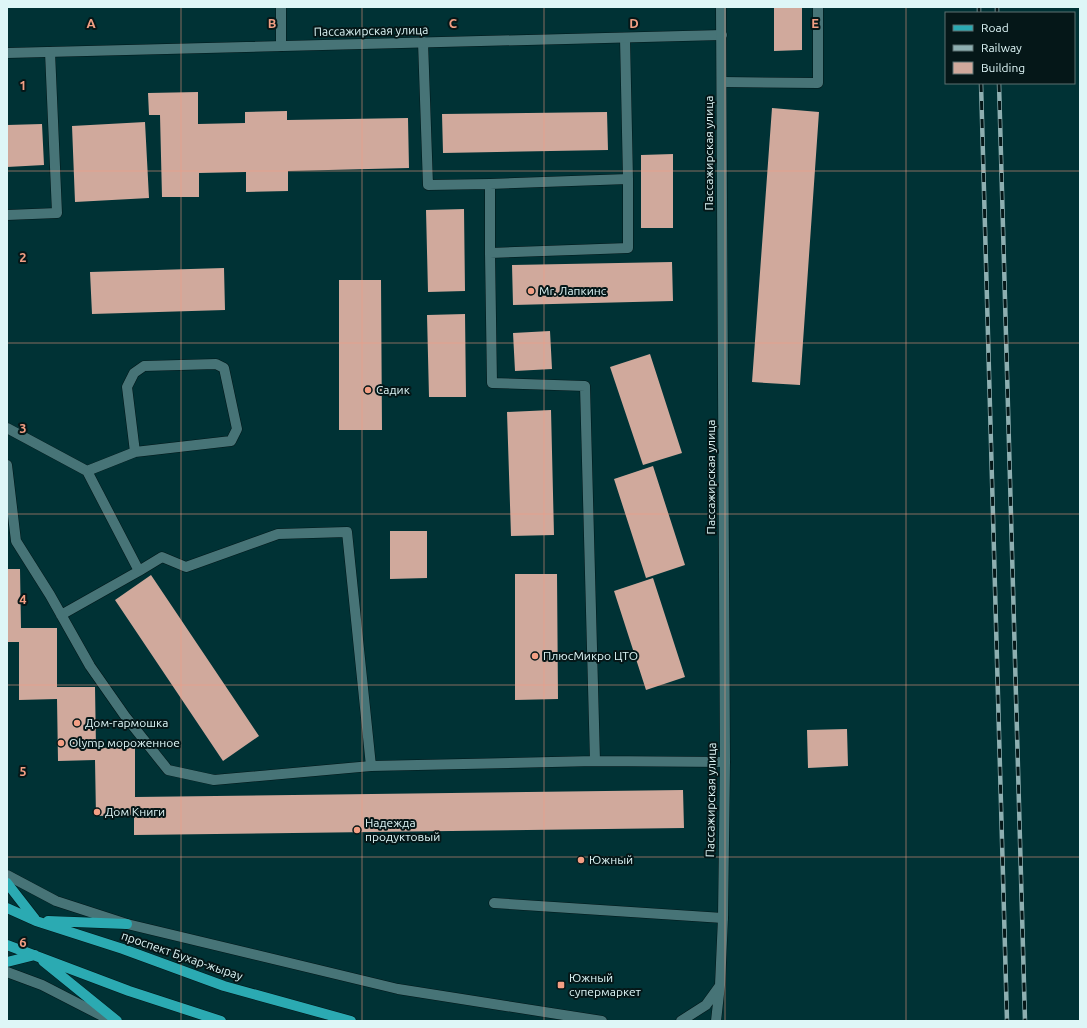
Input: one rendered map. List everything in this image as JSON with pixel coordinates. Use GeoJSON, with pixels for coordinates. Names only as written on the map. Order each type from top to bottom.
{"type":"FeatureCollection","features":[{"type":"Feature","properties":{"kind":"main road"},"geometry":{"type":"LineString","coordinates":[[7,883],[36,921],[127,924]]}},
{"type":"Feature","properties":{"kind":"main road","name":"проспект Бухар-жырау"},"geometry":{"type":"LineString","coordinates":[[7,908],[36,921],[123,949],[224,986],[351,1021]]}},
{"type":"Feature","properties":{"kind":"main road"},"geometry":{"type":"LineString","coordinates":[[7,944],[129,991],[221,1021]]}},
{"type":"Feature","properties":{"kind":"main road"},"geometry":{"type":"LineString","coordinates":[[7,962],[35,955]]}},
{"type":"Feature","properties":{"kind":"main road"},"geometry":{"type":"LineString","coordinates":[[35,955],[117,1021]]}},
{"type":"Feature","properties":{"kind":"street"},"geometry":{"type":"LineString","coordinates":[[281,7],[281,46]]}},
{"type":"Feature","properties":{"kind":"street"},"geometry":{"type":"LineString","coordinates":[[721,7],[722,35]]}},
{"type":"Feature","properties":{"kind":"street"},"geometry":{"type":"LineString","coordinates":[[722,82],[818,83],[818,7]]}},
{"type":"Feature","properties":{"kind":"street","name":"Пассажирская улица"},"geometry":{"type":"LineString","coordinates":[[7,53],[722,35],[725,762],[723,918],[720,985],[716,1021]]}},
{"type":"Feature","properties":{"kind":"street"},"geometry":{"type":"LineString","coordinates":[[490,253],[628,248],[625,38]]}},
{"type":"Feature","properties":{"kind":"street"},"geometry":{"type":"LineString","coordinates":[[423,42],[428,185],[628,180]]}},
{"type":"Feature","properties":{"kind":"street"},"geometry":{"type":"LineString","coordinates":[[7,215],[56,213],[50,52]]}},
{"type":"Feature","properties":{"kind":"street"},"geometry":{"type":"LineString","coordinates":[[490,184],[492,383],[585,386],[595,761]]}},
{"type":"Feature","properties":{"kind":"street"},"geometry":{"type":"LineString","coordinates":[[87,471],[135,452],[231,441],[237,429],[224,368],[216,364],[144,366],[134,373],[127,387],[135,452]]}},
{"type":"Feature","properties":{"kind":"street"},"geometry":{"type":"LineString","coordinates":[[7,428],[87,471],[140,571]]}},
{"type":"Feature","properties":{"kind":"street"},"geometry":{"type":"LineString","coordinates":[[7,465],[16,541],[62,615],[90,666],[125,716],[168,770],[214,780],[371,766],[595,761],[725,762]]}},
{"type":"Feature","properties":{"kind":"street"},"geometry":{"type":"LineString","coordinates":[[62,615],[162,557],[186,567],[278,534],[347,532],[371,766]]}},
{"type":"Feature","properties":{"kind":"street"},"geometry":{"type":"LineString","coordinates":[[7,875],[56,901],[127,924],[398,989],[602,1021]]}},
{"type":"Feature","properties":{"kind":"street"},"geometry":{"type":"LineString","coordinates":[[494,903],[723,918]]}},
{"type":"Feature","properties":{"kind":"street"},"geometry":{"type":"LineString","coordinates":[[7,972],[42,985],[112,1021]]}},
{"type":"Feature","properties":{"kind":"street"},"geometry":{"type":"LineString","coordinates":[[681,1021],[706,1005],[720,985]]}},
{"type":"Feature","properties":{"kind":"building"},"geometry":{"type":"Polygon","coordinates":[[[774,7],[802,7],[802,50],[774,51],[774,7]]]}},
{"type":"Feature","properties":{"kind":"building"},"geometry":{"type":"Polygon","coordinates":[[[198,92],[198,124],[245,123],[245,112],[287,111],[287,120],[408,118],[409,168],[288,171],[288,191],[246,192],[246,172],[199,173],[199,197],[162,197],[160,115],[149,115],[148,93],[198,92]]]}},
{"type":"Feature","properties":{"kind":"building"},"geometry":{"type":"Polygon","coordinates":[[[772,108],[819,112],[800,385],[752,382],[772,108]]]}},
{"type":"Feature","properties":{"kind":"building"},"geometry":{"type":"Polygon","coordinates":[[[607,112],[608,150],[443,153],[442,114],[607,112]]]}},
{"type":"Feature","properties":{"kind":"building"},"geometry":{"type":"Polygon","coordinates":[[[145,122],[149,198],[75,202],[72,126],[145,122]]]}},
{"type":"Feature","properties":{"kind":"building"},"geometry":{"type":"Polygon","coordinates":[[[42,124],[44,165],[7,167],[7,125],[42,124]]]}},
{"type":"Feature","properties":{"kind":"building"},"geometry":{"type":"Polygon","coordinates":[[[673,154],[673,228],[641,228],[641,155],[673,154]]]}},
{"type":"Feature","properties":{"kind":"building"},"geometry":{"type":"Polygon","coordinates":[[[464,209],[465,291],[428,292],[426,210],[464,209]]]}},
{"type":"Feature","properties":{"kind":"building"},"geometry":{"type":"Polygon","coordinates":[[[672,262],[673,301],[513,305],[512,265],[672,262]]]}},
{"type":"Feature","properties":{"kind":"building"},"geometry":{"type":"Polygon","coordinates":[[[224,268],[225,310],[92,314],[90,272],[224,268]]]}},
{"type":"Feature","properties":{"kind":"building"},"geometry":{"type":"Polygon","coordinates":[[[339,280],[381,280],[382,430],[339,430],[339,280]]]}},
{"type":"Feature","properties":{"kind":"building"},"geometry":{"type":"Polygon","coordinates":[[[465,314],[466,397],[429,397],[427,315],[465,314]]]}},
{"type":"Feature","properties":{"kind":"building"},"geometry":{"type":"Polygon","coordinates":[[[550,331],[552,369],[515,371],[513,333],[550,331]]]}},
{"type":"Feature","properties":{"kind":"building"},"geometry":{"type":"Polygon","coordinates":[[[650,354],[682,453],[643,465],[610,367],[650,354]]]}},
{"type":"Feature","properties":{"kind":"building"},"geometry":{"type":"Polygon","coordinates":[[[551,410],[554,535],[511,536],[507,412],[551,410]]]}},
{"type":"Feature","properties":{"kind":"building"},"geometry":{"type":"Polygon","coordinates":[[[653,466],[685,565],[646,578],[614,479],[653,466]]]}},
{"type":"Feature","properties":{"kind":"building"},"geometry":{"type":"Polygon","coordinates":[[[390,531],[427,531],[427,578],[390,579],[390,531]]]}},
{"type":"Feature","properties":{"kind":"building","name":"Дом-гармошка"},"geometry":{"type":"Polygon","coordinates":[[[7,569],[20,569],[21,628],[57,628],[57,687],[95,687],[96,748],[135,747],[135,797],[683,790],[684,828],[134,835],[134,815],[96,816],[95,760],[58,761],[57,699],[19,700],[19,642],[7,642],[7,569]]]}},
{"type":"Feature","properties":{"kind":"building"},"geometry":{"type":"Polygon","coordinates":[[[515,574],[557,574],[558,699],[515,700],[515,574]]]}},
{"type":"Feature","properties":{"kind":"building"},"geometry":{"type":"Polygon","coordinates":[[[151,575],[259,736],[223,761],[115,600],[151,575]]]}},
{"type":"Feature","properties":{"kind":"building"},"geometry":{"type":"Polygon","coordinates":[[[653,578],[685,677],[646,690],[614,591],[653,578]]]}},
{"type":"Feature","properties":{"kind":"building"},"geometry":{"type":"Polygon","coordinates":[[[847,729],[848,766],[808,768],[807,730],[847,729]]]}},
{"type":"Feature","properties":{"kind":"railway"},"geometry":{"type":"LineString","coordinates":[[979,7],[979,12]]}},
{"type":"Feature","properties":{"kind":"railway"},"geometry":{"type":"LineString","coordinates":[[997,7],[997,12]]}},
{"type":"Feature","properties":{"kind":"railway"},"geometry":{"type":"LineString","coordinates":[[981,84],[1007,1021]]}},
{"type":"Feature","properties":{"kind":"railway"},"geometry":{"type":"LineString","coordinates":[[999,84],[1025,1021]]}},
{"type":"Feature","properties":{"kind":"place","name":"Mr. Лапкинс"},"geometry":{"type":"Point","coordinates":[531,291]}},
{"type":"Feature","properties":{"kind":"place","name":"Садик"},"geometry":{"type":"Point","coordinates":[368,390]}},
{"type":"Feature","properties":{"kind":"place","name":"ПлюсМикро ЦТО"},"geometry":{"type":"Point","coordinates":[535,656]}},
{"type":"Feature","properties":{"kind":"place","name":"Дом-гармошка"},"geometry":{"type":"Point","coordinates":[77,723]}},
{"type":"Feature","properties":{"kind":"place","name":"Olymp мороженное"},"geometry":{"type":"Point","coordinates":[61,743]}},
{"type":"Feature","properties":{"kind":"place","name":"Дом Книги"},"geometry":{"type":"Point","coordinates":[97,812]}},
{"type":"Feature","properties":{"kind":"place","name":"Надежда продуктовый"},"geometry":{"type":"Point","coordinates":[357,830]}},
{"type":"Feature","properties":{"kind":"place","name":"Южный"},"geometry":{"type":"Point","coordinates":[581,860]}},
{"type":"Feature","properties":{"kind":"place","name":"Южный супермаркет"},"geometry":{"type":"Point","coordinates":[561,985]}}]}
